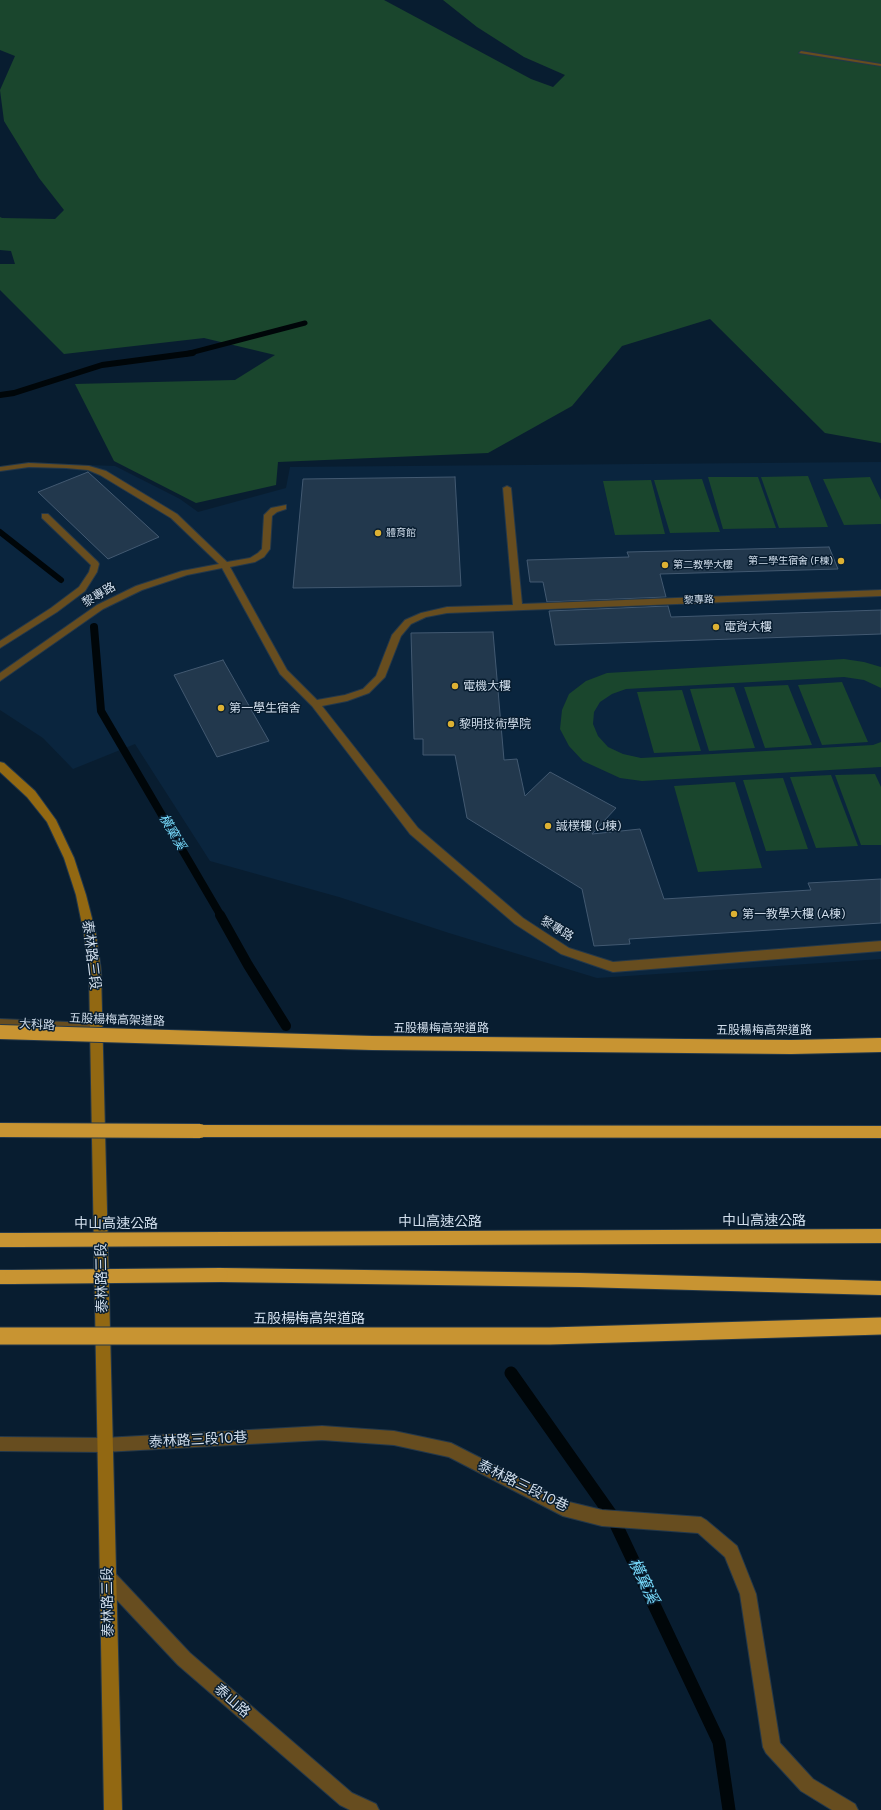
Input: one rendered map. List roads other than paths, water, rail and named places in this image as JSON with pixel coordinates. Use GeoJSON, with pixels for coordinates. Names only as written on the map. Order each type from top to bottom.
{"type":"FeatureCollection","features":[{"type":"Feature","properties":{"kind":"highway","name":"五股楊梅高架道路"},"geometry":{"type":"LineString","coordinates":[[0,1032],[372,1044],[783,1047],[881,1045]]}},
{"type":"Feature","properties":{"kind":"highway"},"geometry":{"type":"LineString","coordinates":[[811,1132],[881,1125]]}},
{"type":"Feature","properties":{"kind":"highway"},"geometry":{"type":"LineString","coordinates":[[0,1130],[881,1132]]}},
{"type":"Feature","properties":{"kind":"highway","name":"中山高速公路"},"geometry":{"type":"LineString","coordinates":[[0,1240],[881,1236]]}},
{"type":"Feature","properties":{"kind":"highway"},"geometry":{"type":"LineString","coordinates":[[6,1277],[221,1275],[580,1280],[881,1288]]}},
{"type":"Feature","properties":{"kind":"highway"},"geometry":{"type":"LineString","coordinates":[[580,1280],[881,1296]]}},
{"type":"Feature","properties":{"kind":"highway","name":"五股楊梅高架道路"},"geometry":{"type":"LineString","coordinates":[[0,1336],[550,1336],[881,1326]]}},
{"type":"Feature","properties":{"kind":"main road","name":"泰林路三段"},"geometry":{"type":"LineString","coordinates":[[0,766],[31,794],[51,820],[69,858],[81,895],[90,934],[95,971],[112,1810]]}},
{"type":"Feature","properties":{"kind":"street"},"geometry":{"type":"LineString","coordinates":[[801,52],[881,65]]}},
{"type":"Feature","properties":{"kind":"street","name":"黎專路"},"geometry":{"type":"LineString","coordinates":[[0,468],[29,465],[89,468],[102,473],[174,516],[225,565],[283,672],[314,704],[414,831],[519,921],[565,951],[613,967],[881,946]]}},
{"type":"Feature","properties":{"kind":"street"},"geometry":{"type":"LineString","coordinates":[[507,488],[518,607]]}},
{"type":"Feature","properties":{"kind":"street","name":"黎專路"},"geometry":{"type":"LineString","coordinates":[[0,678],[100,607],[139,588],[185,573],[252,560],[261,555],[266,549],[268,515],[274,510],[283,507]]}},
{"type":"Feature","properties":{"kind":"street"},"geometry":{"type":"LineString","coordinates":[[0,645],[54,610],[82,589],[93,572],[95,564],[45,516]]}},
{"type":"Feature","properties":{"kind":"street","name":"黎專路"},"geometry":{"type":"LineString","coordinates":[[314,704],[347,698],[366,691],[380,677],[397,635],[408,622],[424,614],[447,610],[881,593]]}},
{"type":"Feature","properties":{"kind":"street","name":"大科路"},"geometry":{"type":"LineString","coordinates":[[0,1024],[97,1029],[379,1037],[804,1041],[881,1039]]}},
{"type":"Feature","properties":{"kind":"street","name":"泰林路三段10巷"},"geometry":{"type":"LineString","coordinates":[[0,1444],[104,1445],[322,1433],[394,1438],[451,1450],[563,1508],[602,1518],[701,1525],[731,1552],[748,1594],[772,1747],[807,1785],[849,1810]]}},
{"type":"Feature","properties":{"kind":"street","name":"泰山路"},"geometry":{"type":"LineString","coordinates":[[107,1577],[184,1659],[346,1799],[370,1810]]}},
{"type":"Feature","properties":{"kind":"waterway"},"geometry":{"type":"LineString","coordinates":[[187,354],[305,323]]}},
{"type":"Feature","properties":{"kind":"waterway"},"geometry":{"type":"LineString","coordinates":[[187,354],[193,353]]}},
{"type":"Feature","properties":{"kind":"waterway"},"geometry":{"type":"LineString","coordinates":[[0,395],[14,393],[102,365],[187,354]]}},
{"type":"Feature","properties":{"kind":"waterway","name":"橫窠溪"},"geometry":{"type":"LineString","coordinates":[[0,532],[61,580]]}},
{"type":"Feature","properties":{"kind":"waterway","name":"橫窠溪"},"geometry":{"type":"LineString","coordinates":[[94,627],[101,711],[221,916]]}},
{"type":"Feature","properties":{"kind":"waterway","name":"橫窠溪"},"geometry":{"type":"LineString","coordinates":[[220,915],[248,965],[286,1026]]}},
{"type":"Feature","properties":{"kind":"waterway","name":"橫窠溪"},"geometry":{"type":"LineString","coordinates":[[511,1373],[612,1516],[719,1742],[729,1810]]}},
{"type":"Feature","properties":{"kind":"place","name":"體育館"},"geometry":{"type":"Point","coordinates":[378,533]}},
{"type":"Feature","properties":{"kind":"place","name":"第二學生宿舍 (F棟)"},"geometry":{"type":"Point","coordinates":[841,561]}},
{"type":"Feature","properties":{"kind":"place","name":"第二教學大樓"},"geometry":{"type":"Point","coordinates":[665,565]}},
{"type":"Feature","properties":{"kind":"place","name":"電資大樓"},"geometry":{"type":"Point","coordinates":[716,627]}},
{"type":"Feature","properties":{"kind":"place","name":"電機大樓"},"geometry":{"type":"Point","coordinates":[455,686]}},
{"type":"Feature","properties":{"kind":"place","name":"第一學生宿舍"},"geometry":{"type":"Point","coordinates":[221,708]}},
{"type":"Feature","properties":{"kind":"place","name":"黎明技術學院"},"geometry":{"type":"Point","coordinates":[451,724]}},
{"type":"Feature","properties":{"kind":"place","name":"誠樸樓 (J棟)"},"geometry":{"type":"Point","coordinates":[548,826]}},
{"type":"Feature","properties":{"kind":"place","name":"第一教學大樓 (A棟)"},"geometry":{"type":"Point","coordinates":[734,914]}}]}
